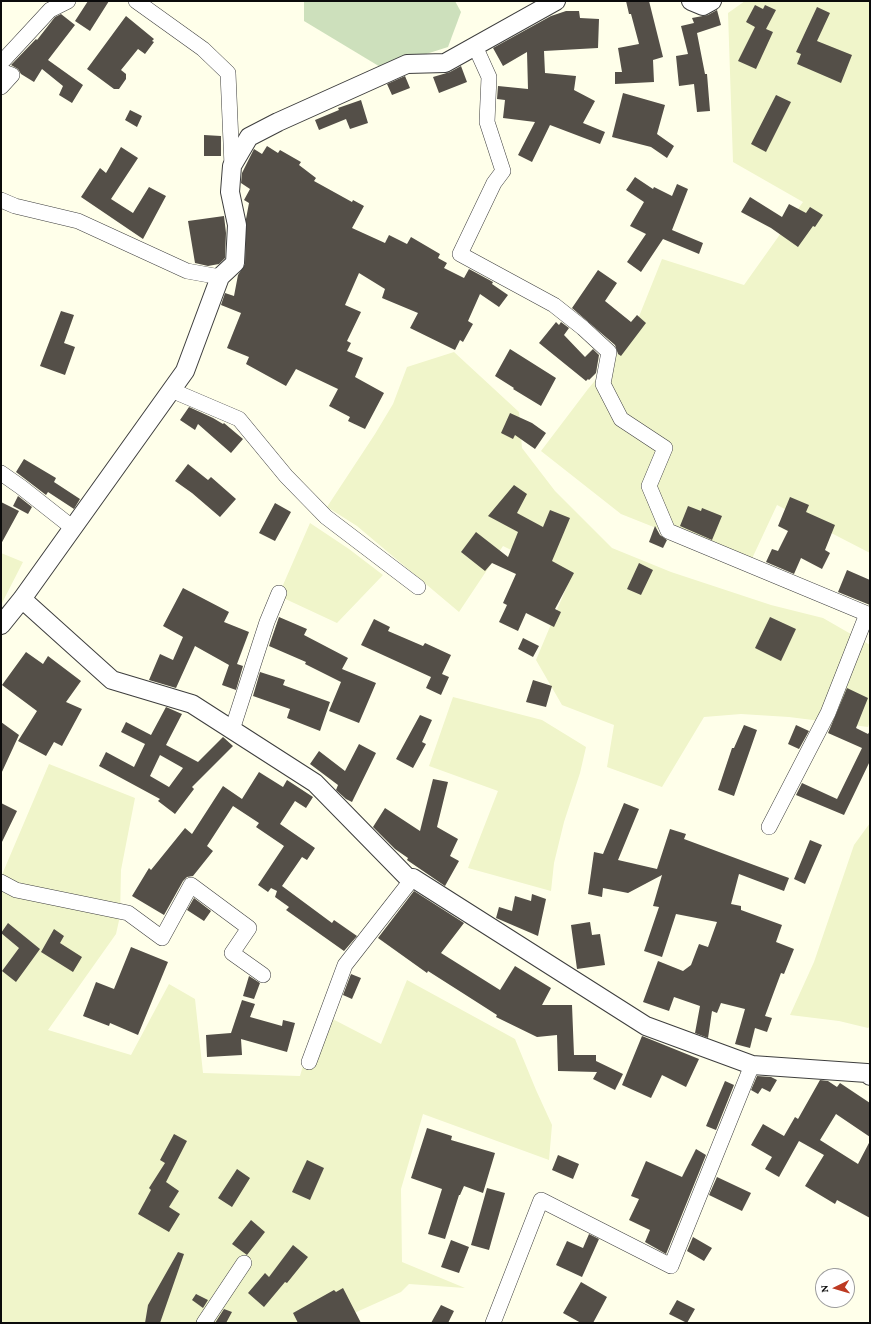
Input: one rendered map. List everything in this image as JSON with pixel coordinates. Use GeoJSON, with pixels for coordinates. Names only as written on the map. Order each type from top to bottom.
{"type":"FeatureCollection","features":[{"type":"Feature","properties":{"kind":"street"},"geometry":{"type":"LineString","coordinates":[[1,63],[50,10],[68,1]]}},
{"type":"Feature","properties":{"kind":"street"},"geometry":{"type":"LineString","coordinates":[[1,625],[22,599],[185,371],[220,277],[235,263],[237,225],[230,192],[232,166],[228,73],[204,49],[136,1]]}},
{"type":"Feature","properties":{"kind":"street"},"geometry":{"type":"LineString","coordinates":[[232,166],[249,137],[278,122],[407,64],[445,63],[556,1]]}},
{"type":"Feature","properties":{"kind":"street"},"geometry":{"type":"LineString","coordinates":[[691,1],[703,6],[712,1]]}},
{"type":"Feature","properties":{"kind":"street"},"geometry":{"type":"LineString","coordinates":[[475,46],[489,77],[487,122],[503,171],[494,183],[460,254],[554,305],[583,328],[609,352],[602,384],[621,419],[665,448],[649,486],[668,531],[868,615],[828,713],[769,827]]}},
{"type":"Feature","properties":{"kind":"street"},"geometry":{"type":"LineString","coordinates":[[1,70],[12,75],[1,87]]}},
{"type":"Feature","properties":{"kind":"street"},"geometry":{"type":"LineString","coordinates":[[1,200],[14,206],[78,221],[187,271],[220,277]]}},
{"type":"Feature","properties":{"kind":"street"},"geometry":{"type":"LineString","coordinates":[[171,390],[239,419],[286,476],[326,517],[418,587]]}},
{"type":"Feature","properties":{"kind":"street"},"geometry":{"type":"LineString","coordinates":[[1,473],[73,528]]}},
{"type":"Feature","properties":{"kind":"street"},"geometry":{"type":"LineString","coordinates":[[232,730],[267,622],[279,593]]}},
{"type":"Feature","properties":{"kind":"street"},"geometry":{"type":"LineString","coordinates":[[22,599],[112,680],[192,704],[315,783],[408,878],[413,878],[646,1026],[752,1065],[867,1074],[870,1076]]}},
{"type":"Feature","properties":{"kind":"street"},"geometry":{"type":"LineString","coordinates":[[309,1062],[344,965],[413,878]]}},
{"type":"Feature","properties":{"kind":"street"},"geometry":{"type":"LineString","coordinates":[[1,882],[16,890],[128,913],[162,938],[191,885],[249,928],[232,953],[263,975]]}},
{"type":"Feature","properties":{"kind":"street"},"geometry":{"type":"LineString","coordinates":[[493,1323],[541,1200],[671,1266],[752,1065]]}},
{"type":"Feature","properties":{"kind":"street"},"geometry":{"type":"LineString","coordinates":[[204,1323],[244,1263]]}},
{"type":"Feature","properties":{"kind":"green space"},"geometry":{"type":"Polygon","coordinates":[[[304,1],[455,1],[461,12],[448,47],[382,68],[304,21],[304,1]]]}},
{"type":"Feature","properties":{"kind":"green space"},"geometry":{"type":"Polygon","coordinates":[[[745,1],[870,1],[870,553],[777,505],[749,565],[621,514],[541,451],[588,389],[630,339],[662,259],[744,285],[803,202],[733,162],[728,13],[745,1]]]}},
{"type":"Feature","properties":{"kind":"green space"},"geometry":{"type":"Polygon","coordinates":[[[454,352],[519,412],[522,448],[555,491],[612,548],[671,572],[771,605],[823,618],[870,645],[870,721],[868,727],[789,717],[741,714],[704,717],[662,787],[607,767],[614,725],[562,705],[536,660],[570,579],[503,546],[459,612],[357,526],[327,507],[393,404],[407,367],[454,352]]]}},
{"type":"Feature","properties":{"kind":"green space"},"geometry":{"type":"Polygon","coordinates":[[[310,523],[349,549],[383,575],[337,623],[279,596],[263,631],[310,523]]]}},
{"type":"Feature","properties":{"kind":"green space"},"geometry":{"type":"Polygon","coordinates":[[[1,553],[23,562],[1,605],[1,553]]]}},
{"type":"Feature","properties":{"kind":"green space"},"geometry":{"type":"Polygon","coordinates":[[[453,697],[542,720],[586,747],[580,773],[564,822],[554,863],[551,891],[468,868],[498,791],[429,766],[453,697]]]}},
{"type":"Feature","properties":{"kind":"green space"},"geometry":{"type":"Polygon","coordinates":[[[49,764],[135,798],[121,870],[120,916],[116,934],[48,1030],[131,1055],[169,984],[195,999],[203,1073],[300,1076],[319,1012],[381,1044],[407,980],[515,1039],[552,1125],[549,1160],[423,1114],[401,1189],[402,1262],[465,1288],[409,1284],[401,1292],[332,1323],[1,1323],[1,877],[49,764]]]}},
{"type":"Feature","properties":{"kind":"green space"},"geometry":{"type":"Polygon","coordinates":[[[870,823],[870,1026],[868,1028],[839,1021],[790,1015],[814,962],[854,845],[870,823]]]}},
{"type":"Feature","properties":{"kind":"building"},"geometry":{"type":"Polygon","coordinates":[[[88,1],[109,1],[90,31],[75,21],[88,1]]]}},
{"type":"Feature","properties":{"kind":"building"},"geometry":{"type":"Polygon","coordinates":[[[626,1],[649,1],[663,57],[653,60],[654,82],[615,84],[615,72],[622,72],[618,48],[639,44],[626,1]]]}},
{"type":"Feature","properties":{"kind":"building"},"geometry":{"type":"Polygon","coordinates":[[[755,5],[763,9],[765,5],[776,10],[766,29],[773,32],[756,69],[738,61],[755,27],[746,22],[755,5]]]}},
{"type":"Feature","properties":{"kind":"building"},"geometry":{"type":"Polygon","coordinates":[[[817,7],[830,13],[817,41],[852,55],[841,83],[797,64],[801,54],[796,52],[817,7]]]}},
{"type":"Feature","properties":{"kind":"building"},"geometry":{"type":"Polygon","coordinates":[[[717,10],[721,25],[697,33],[705,74],[707,74],[710,111],[697,112],[694,84],[679,86],[676,56],[688,54],[681,26],[694,23],[692,18],[708,15],[717,10]]]}},
{"type":"Feature","properties":{"kind":"building"},"geometry":{"type":"Polygon","coordinates":[[[566,11],[579,11],[580,18],[599,19],[598,48],[544,51],[545,73],[576,76],[574,90],[595,101],[583,123],[605,132],[600,144],[550,125],[532,162],[518,155],[535,122],[503,118],[505,100],[497,99],[498,86],[528,89],[527,52],[503,66],[493,48],[551,16],[566,11]]]}},
{"type":"Feature","properties":{"kind":"building"},"geometry":{"type":"Polygon","coordinates":[[[61,14],[75,25],[48,60],[83,85],[72,103],[59,95],[63,86],[42,69],[34,82],[21,74],[18,69],[11,65],[36,39],[37,40],[55,17],[61,14]]]}},
{"type":"Feature","properties":{"kind":"building"},"geometry":{"type":"Polygon","coordinates":[[[126,16],[154,39],[152,41],[154,42],[145,54],[138,49],[121,70],[126,74],[126,79],[119,89],[114,89],[87,69],[126,16]]]}},
{"type":"Feature","properties":{"kind":"building"},"geometry":{"type":"Polygon","coordinates":[[[461,66],[467,82],[439,93],[433,77],[450,72],[461,66]]]}},
{"type":"Feature","properties":{"kind":"building"},"geometry":{"type":"Polygon","coordinates":[[[405,76],[410,88],[392,95],[387,84],[405,76]]]}},
{"type":"Feature","properties":{"kind":"building"},"geometry":{"type":"Polygon","coordinates":[[[623,93],[665,105],[657,134],[674,146],[667,158],[651,147],[612,137],[623,93]]]}},
{"type":"Feature","properties":{"kind":"building"},"geometry":{"type":"Polygon","coordinates":[[[776,95],[791,102],[766,152],[751,144],[776,95]]]}},
{"type":"Feature","properties":{"kind":"building"},"geometry":{"type":"Polygon","coordinates":[[[361,100],[368,123],[350,129],[346,119],[319,130],[315,120],[339,110],[338,108],[361,100]]]}},
{"type":"Feature","properties":{"kind":"building"},"geometry":{"type":"Polygon","coordinates":[[[130,110],[142,116],[137,127],[125,120],[130,110]]]}},
{"type":"Feature","properties":{"kind":"building"},"geometry":{"type":"Polygon","coordinates":[[[204,135],[221,136],[221,156],[204,156],[204,135]]]}},
{"type":"Feature","properties":{"kind":"building"},"geometry":{"type":"Polygon","coordinates":[[[267,146],[278,153],[280,150],[301,162],[299,165],[316,178],[314,181],[352,202],[353,200],[364,206],[352,228],[385,243],[389,235],[407,244],[411,237],[440,254],[438,258],[447,263],[444,268],[464,278],[469,269],[493,282],[492,284],[508,295],[499,307],[480,294],[468,321],[473,324],[463,342],[460,340],[455,350],[410,328],[418,313],[382,298],[385,289],[359,273],[345,305],[361,312],[347,341],[351,343],[347,351],[363,358],[355,377],[384,393],[365,429],[348,421],[350,417],[329,406],[338,389],[296,369],[286,386],[246,364],[249,357],[227,348],[241,313],[221,305],[225,293],[234,296],[238,275],[245,264],[246,219],[249,203],[244,200],[250,189],[241,183],[242,173],[254,149],[262,154],[267,146]]]}},
{"type":"Feature","properties":{"kind":"building"},"geometry":{"type":"Polygon","coordinates":[[[121,147],[138,158],[111,199],[133,213],[149,187],[166,196],[143,239],[81,197],[100,168],[106,173],[121,147]]]}},
{"type":"Feature","properties":{"kind":"building"},"geometry":{"type":"Polygon","coordinates":[[[635,177],[653,189],[654,187],[672,196],[677,184],[688,189],[672,230],[703,243],[699,254],[663,239],[641,272],[627,262],[646,234],[630,226],[644,202],[626,190],[635,177]]]}},
{"type":"Feature","properties":{"kind":"building"},"geometry":{"type":"Polygon","coordinates":[[[750,197],[782,217],[789,204],[806,213],[810,207],[823,215],[798,247],[771,228],[741,212],[750,197]]]}},
{"type":"Feature","properties":{"kind":"building"},"geometry":{"type":"Polygon","coordinates":[[[224,216],[226,233],[225,258],[219,264],[208,266],[195,263],[188,221],[224,216]]]}},
{"type":"Feature","properties":{"kind":"building"},"geometry":{"type":"Polygon","coordinates":[[[598,270],[617,283],[605,301],[631,322],[637,315],[646,323],[621,356],[618,354],[615,345],[572,308],[598,270]]]}},
{"type":"Feature","properties":{"kind":"building"},"geometry":{"type":"Polygon","coordinates":[[[61,311],[74,315],[64,343],[75,347],[65,375],[40,366],[61,311]]]}},
{"type":"Feature","properties":{"kind":"building"},"geometry":{"type":"Polygon","coordinates":[[[556,322],[559,325],[561,322],[569,328],[564,335],[585,357],[593,349],[599,355],[596,373],[589,380],[588,379],[586,381],[539,343],[556,322]]]}},
{"type":"Feature","properties":{"kind":"building"},"geometry":{"type":"Polygon","coordinates":[[[510,349],[556,378],[541,406],[495,376],[510,349]]]}},
{"type":"Feature","properties":{"kind":"building"},"geometry":{"type":"Polygon","coordinates":[[[189,407],[223,424],[224,423],[243,439],[231,453],[198,424],[195,430],[180,420],[189,407]]]}},
{"type":"Feature","properties":{"kind":"building"},"geometry":{"type":"Polygon","coordinates":[[[510,413],[532,423],[546,433],[535,449],[515,435],[513,439],[501,433],[510,413]]]}},
{"type":"Feature","properties":{"kind":"building"},"geometry":{"type":"Polygon","coordinates":[[[24,459],[56,478],[54,482],[80,499],[74,509],[48,492],[46,495],[16,472],[24,459]]]}},
{"type":"Feature","properties":{"kind":"building"},"geometry":{"type":"Polygon","coordinates":[[[188,464],[208,480],[211,477],[236,499],[220,517],[192,493],[175,481],[188,464]]]}},
{"type":"Feature","properties":{"kind":"building"},"geometry":{"type":"Polygon","coordinates":[[[514,485],[527,494],[517,513],[543,527],[550,510],[570,518],[552,561],[574,573],[555,609],[561,612],[554,627],[526,613],[518,631],[499,622],[507,605],[503,603],[516,574],[492,563],[485,571],[461,552],[476,532],[508,557],[518,532],[488,516],[514,485]]]}},
{"type":"Feature","properties":{"kind":"building"},"geometry":{"type":"Polygon","coordinates":[[[18,496],[32,507],[28,514],[13,506],[18,496]]]}},
{"type":"Feature","properties":{"kind":"building"},"geometry":{"type":"Polygon","coordinates":[[[790,497],[809,505],[806,512],[835,525],[825,550],[830,553],[822,569],[801,558],[794,574],[766,562],[772,549],[778,551],[788,531],[778,526],[790,497]]]}},
{"type":"Feature","properties":{"kind":"building"},"geometry":{"type":"Polygon","coordinates":[[[1,502],[19,511],[1,544],[1,502]]]}},
{"type":"Feature","properties":{"kind":"building"},"geometry":{"type":"Polygon","coordinates":[[[275,503],[291,512],[275,541],[259,533],[275,503]]]}},
{"type":"Feature","properties":{"kind":"building"},"geometry":{"type":"Polygon","coordinates":[[[688,506],[701,511],[702,508],[722,516],[712,540],[680,526],[688,506]]]}},
{"type":"Feature","properties":{"kind":"building"},"geometry":{"type":"Polygon","coordinates":[[[655,526],[660,535],[667,540],[663,548],[649,542],[655,526]]]}},
{"type":"Feature","properties":{"kind":"building"},"geometry":{"type":"Polygon","coordinates":[[[639,563],[653,570],[641,595],[627,589],[639,563]]]}},
{"type":"Feature","properties":{"kind":"building"},"geometry":{"type":"Polygon","coordinates":[[[847,570],[870,580],[870,605],[838,592],[847,570]]]}},
{"type":"Feature","properties":{"kind":"building"},"geometry":{"type":"Polygon","coordinates":[[[183,588],[229,612],[224,622],[249,632],[237,664],[243,666],[236,690],[222,685],[229,665],[195,646],[176,688],[149,680],[160,654],[173,660],[183,637],[163,626],[183,588]]]}},
{"type":"Feature","properties":{"kind":"building"},"geometry":{"type":"Polygon","coordinates":[[[279,617],[307,629],[304,635],[348,658],[342,669],[376,683],[359,723],[329,711],[341,682],[305,664],[306,662],[269,646],[279,617]]]}},
{"type":"Feature","properties":{"kind":"building"},"geometry":{"type":"Polygon","coordinates":[[[770,617],[796,629],[781,661],[755,648],[770,617]]]}},
{"type":"Feature","properties":{"kind":"building"},"geometry":{"type":"Polygon","coordinates":[[[374,619],[390,627],[388,631],[423,646],[425,643],[451,655],[442,674],[449,677],[441,695],[426,688],[431,677],[361,645],[374,619]]]}},
{"type":"Feature","properties":{"kind":"building"},"geometry":{"type":"Polygon","coordinates":[[[523,638],[539,646],[533,657],[518,649],[523,638]]]}},
{"type":"Feature","properties":{"kind":"building"},"geometry":{"type":"Polygon","coordinates":[[[26,652],[43,664],[48,656],[81,681],[66,702],[82,709],[62,746],[54,742],[46,756],[18,741],[37,711],[2,685],[26,652]]]}},
{"type":"Feature","properties":{"kind":"building"},"geometry":{"type":"Polygon","coordinates":[[[260,672],[285,680],[283,685],[330,702],[320,731],[287,718],[290,709],[253,696],[260,672]]]}},
{"type":"Feature","properties":{"kind":"building"},"geometry":{"type":"Polygon","coordinates":[[[533,680],[552,686],[546,707],[526,702],[533,680]]]}},
{"type":"Feature","properties":{"kind":"building"},"geometry":{"type":"Polygon","coordinates":[[[847,688],[868,698],[856,728],[868,734],[870,731],[870,761],[844,815],[796,795],[802,783],[837,799],[862,748],[828,733],[847,688]]]}},
{"type":"Feature","properties":{"kind":"building"},"geometry":{"type":"Polygon","coordinates":[[[166,707],[182,714],[166,745],[198,762],[223,737],[233,746],[192,787],[194,789],[175,814],[158,801],[160,799],[99,766],[106,752],[134,767],[145,744],[121,732],[126,722],[151,735],[166,707]],[[160,755],[150,776],[169,787],[183,768],[160,755]]]}},
{"type":"Feature","properties":{"kind":"building"},"geometry":{"type":"Polygon","coordinates":[[[420,715],[432,720],[422,742],[426,744],[413,768],[396,759],[420,715]]]}},
{"type":"Feature","properties":{"kind":"building"},"geometry":{"type":"Polygon","coordinates":[[[1,722],[19,735],[1,774],[1,722]]]}},
{"type":"Feature","properties":{"kind":"building"},"geometry":{"type":"Polygon","coordinates":[[[744,725],[757,730],[734,796],[718,790],[732,748],[734,748],[744,725]]]}},
{"type":"Feature","properties":{"kind":"building"},"geometry":{"type":"Polygon","coordinates":[[[796,725],[809,731],[799,749],[788,744],[796,725]]]}},
{"type":"Feature","properties":{"kind":"building"},"geometry":{"type":"Polygon","coordinates":[[[359,744],[376,753],[352,802],[336,790],[338,785],[310,764],[319,751],[345,771],[359,744]]]}},
{"type":"Feature","properties":{"kind":"building"},"geometry":{"type":"Polygon","coordinates":[[[259,772],[283,787],[287,780],[313,797],[306,808],[295,801],[280,824],[315,848],[307,860],[302,857],[282,886],[332,923],[334,920],[357,936],[344,951],[286,910],[289,907],[275,897],[277,891],[271,888],[268,892],[258,885],[284,846],[256,827],[259,823],[233,806],[207,846],[213,851],[193,876],[187,877],[183,881],[164,915],[132,896],[149,868],[151,870],[185,828],[192,834],[223,786],[242,799],[259,772]]]}},
{"type":"Feature","properties":{"kind":"building"},"geometry":{"type":"Polygon","coordinates":[[[433,779],[448,782],[437,827],[458,839],[450,856],[459,861],[445,886],[407,860],[408,858],[395,849],[373,827],[385,808],[420,831],[433,779]]]}},
{"type":"Feature","properties":{"kind":"building"},"geometry":{"type":"Polygon","coordinates":[[[1,803],[17,811],[1,844],[1,803]]]}},
{"type":"Feature","properties":{"kind":"building"},"geometry":{"type":"Polygon","coordinates":[[[624,803],[639,809],[618,860],[657,869],[670,829],[686,834],[684,839],[789,878],[784,891],[739,874],[731,904],[741,906],[741,910],[782,925],[776,942],[794,949],[784,974],[781,973],[765,1016],[772,1018],[767,1032],[755,1028],[750,1048],[735,1044],[745,1009],[721,1003],[717,1013],[712,1011],[708,1038],[695,1033],[700,1006],[674,997],[669,1011],[643,1002],[658,961],[683,971],[691,965],[699,944],[708,947],[717,922],[676,914],[662,957],[644,951],[659,907],[653,906],[662,875],[628,893],[603,888],[602,897],[588,894],[594,852],[603,854],[624,803]]]}},
{"type":"Feature","properties":{"kind":"building"},"geometry":{"type":"Polygon","coordinates":[[[810,840],[822,845],[805,884],[794,879],[810,840]]]}},
{"type":"Feature","properties":{"kind":"building"},"geometry":{"type":"Polygon","coordinates":[[[414,891],[464,923],[441,953],[500,990],[515,966],[551,988],[542,1005],[572,1005],[574,1055],[596,1055],[596,1061],[623,1074],[615,1090],[593,1079],[597,1072],[558,1071],[557,1035],[537,1037],[496,1017],[497,1015],[428,971],[427,973],[378,938],[414,891]]]}},
{"type":"Feature","properties":{"kind":"building"},"geometry":{"type":"Polygon","coordinates":[[[532,894],[546,899],[538,936],[496,918],[499,907],[512,911],[515,896],[531,901],[532,894]]]}},
{"type":"Feature","properties":{"kind":"building"},"geometry":{"type":"Polygon","coordinates":[[[194,898],[211,911],[204,921],[187,910],[194,898]]]}},
{"type":"Feature","properties":{"kind":"building"},"geometry":{"type":"Polygon","coordinates":[[[590,922],[592,935],[600,934],[605,965],[577,969],[571,925],[590,922]]]}},
{"type":"Feature","properties":{"kind":"building"},"geometry":{"type":"Polygon","coordinates":[[[8,923],[40,949],[16,982],[2,971],[19,948],[1,933],[8,923]]]}},
{"type":"Feature","properties":{"kind":"building"},"geometry":{"type":"Polygon","coordinates":[[[54,929],[64,936],[60,943],[82,957],[73,972],[41,952],[54,929]]]}},
{"type":"Feature","properties":{"kind":"building"},"geometry":{"type":"Polygon","coordinates":[[[131,947],[168,962],[138,1035],[110,1023],[109,1026],[83,1016],[96,982],[114,989],[131,947]]]}},
{"type":"Feature","properties":{"kind":"building"},"geometry":{"type":"Polygon","coordinates":[[[351,974],[361,978],[352,999],[343,995],[351,974]]]}},
{"type":"Feature","properties":{"kind":"building"},"geometry":{"type":"Polygon","coordinates":[[[249,976],[260,983],[254,999],[243,996],[249,976]]]}},
{"type":"Feature","properties":{"kind":"building"},"geometry":{"type":"Polygon","coordinates":[[[242,1000],[255,1004],[250,1017],[282,1026],[283,1020],[295,1023],[287,1052],[241,1039],[242,1055],[207,1057],[206,1035],[231,1033],[242,1000]]]}},
{"type":"Feature","properties":{"kind":"building"},"geometry":{"type":"Polygon","coordinates":[[[642,1036],[699,1059],[686,1087],[662,1075],[651,1098],[622,1085],[642,1036]]]}},
{"type":"Feature","properties":{"kind":"building"},"geometry":{"type":"Polygon","coordinates":[[[757,1076],[771,1077],[777,1080],[770,1092],[762,1088],[758,1094],[751,1090],[757,1076]]]}},
{"type":"Feature","properties":{"kind":"building"},"geometry":{"type":"Polygon","coordinates":[[[820,1080],[828,1081],[837,1087],[840,1083],[870,1103],[870,1137],[836,1114],[820,1140],[858,1164],[870,1141],[870,1218],[837,1200],[835,1204],[805,1186],[824,1155],[799,1141],[779,1177],[765,1169],[772,1157],[751,1145],[763,1124],[784,1136],[795,1117],[798,1119],[820,1080]]]}},
{"type":"Feature","properties":{"kind":"building"},"geometry":{"type":"Polygon","coordinates":[[[725,1081],[734,1085],[716,1130],[706,1126],[725,1081]]]}},
{"type":"Feature","properties":{"kind":"building"},"geometry":{"type":"Polygon","coordinates":[[[427,1128],[452,1136],[451,1140],[495,1153],[483,1193],[464,1186],[459,1195],[445,1239],[428,1234],[442,1189],[411,1178],[427,1128]]]}},
{"type":"Feature","properties":{"kind":"building"},"geometry":{"type":"Polygon","coordinates":[[[174,1134],[187,1141],[166,1182],[179,1191],[169,1207],[180,1214],[169,1232],[138,1214],[151,1190],[149,1188],[165,1163],[160,1160],[174,1134]]]}},
{"type":"Feature","properties":{"kind":"building"},"geometry":{"type":"Polygon","coordinates":[[[696,1149],[706,1155],[666,1254],[645,1242],[650,1230],[629,1220],[639,1199],[631,1196],[646,1161],[682,1177],[696,1149]]]}},
{"type":"Feature","properties":{"kind":"building"},"geometry":{"type":"Polygon","coordinates":[[[558,1155],[579,1164],[573,1179],[552,1170],[558,1155]]]}},
{"type":"Feature","properties":{"kind":"building"},"geometry":{"type":"Polygon","coordinates":[[[307,1160],[324,1168],[310,1200],[292,1192],[307,1160]]]}},
{"type":"Feature","properties":{"kind":"building"},"geometry":{"type":"Polygon","coordinates":[[[237,1169],[250,1178],[232,1207],[218,1198],[237,1169]]]}},
{"type":"Feature","properties":{"kind":"building"},"geometry":{"type":"Polygon","coordinates":[[[717,1177],[751,1193],[742,1211],[709,1195],[717,1177]]]}},
{"type":"Feature","properties":{"kind":"building"},"geometry":{"type":"Polygon","coordinates":[[[487,1188],[505,1193],[489,1250],[471,1245],[487,1188]]]}},
{"type":"Feature","properties":{"kind":"building"},"geometry":{"type":"Polygon","coordinates":[[[251,1220],[265,1232],[247,1255],[232,1244],[251,1220]]]}},
{"type":"Feature","properties":{"kind":"building"},"geometry":{"type":"Polygon","coordinates":[[[589,1234],[599,1239],[582,1277],[556,1265],[567,1241],[583,1248],[589,1234]]]}},
{"type":"Feature","properties":{"kind":"building"},"geometry":{"type":"Polygon","coordinates":[[[693,1237],[712,1248],[704,1261],[687,1251],[693,1237]]]}},
{"type":"Feature","properties":{"kind":"building"},"geometry":{"type":"Polygon","coordinates":[[[451,1240],[469,1247],[459,1273],[441,1267],[451,1240]]]}},
{"type":"Feature","properties":{"kind":"building"},"geometry":{"type":"Polygon","coordinates":[[[293,1245],[308,1257],[287,1283],[285,1282],[264,1307],[248,1293],[265,1273],[269,1277],[293,1245]]]}},
{"type":"Feature","properties":{"kind":"building"},"geometry":{"type":"Polygon","coordinates":[[[178,1252],[184,1254],[160,1323],[145,1323],[148,1305],[178,1252]]]}},
{"type":"Feature","properties":{"kind":"building"},"geometry":{"type":"Polygon","coordinates":[[[581,1282],[607,1297],[593,1323],[581,1323],[563,1313],[581,1282]]]}},
{"type":"Feature","properties":{"kind":"building"},"geometry":{"type":"Polygon","coordinates":[[[343,1288],[361,1323],[298,1323],[293,1313],[334,1290],[336,1292],[343,1288]]]}},
{"type":"Feature","properties":{"kind":"building"},"geometry":{"type":"Polygon","coordinates":[[[196,1294],[208,1300],[203,1308],[192,1300],[196,1294]]]}},
{"type":"Feature","properties":{"kind":"building"},"geometry":{"type":"Polygon","coordinates":[[[677,1300],[695,1309],[687,1323],[669,1314],[677,1300]]]}},
{"type":"Feature","properties":{"kind":"building"},"geometry":{"type":"Polygon","coordinates":[[[441,1305],[454,1311],[448,1323],[431,1323],[441,1305]]]}},
{"type":"Feature","properties":{"kind":"building"},"geometry":{"type":"Polygon","coordinates":[[[224,1309],[232,1312],[226,1323],[215,1323],[224,1309]]]}}]}
